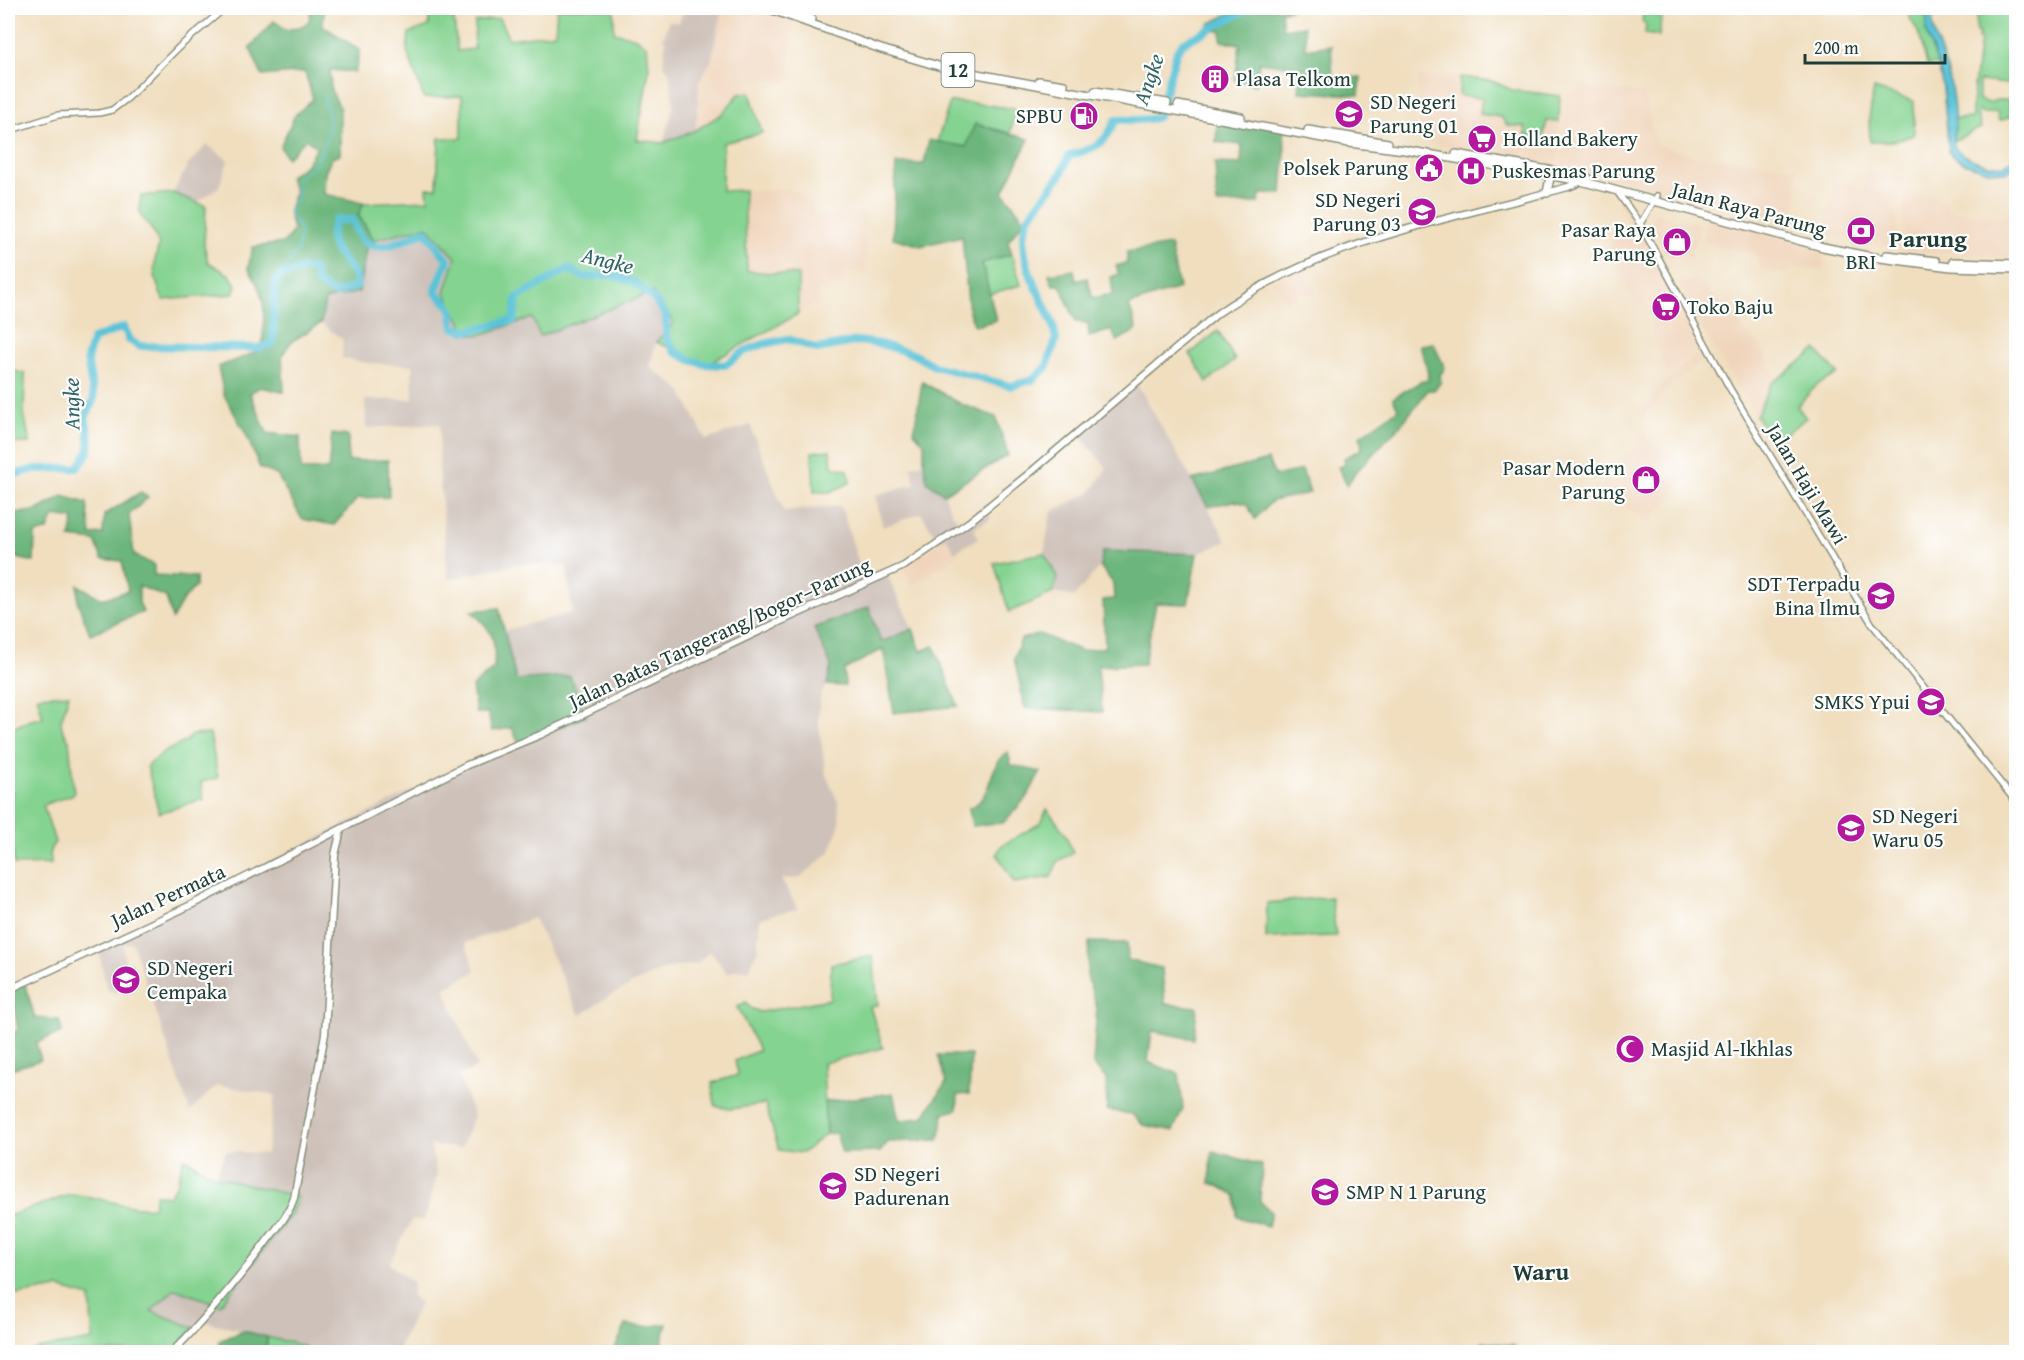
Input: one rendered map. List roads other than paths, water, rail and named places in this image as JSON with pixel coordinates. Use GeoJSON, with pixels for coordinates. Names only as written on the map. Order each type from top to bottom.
{"type":"FeatureCollection","features":[{"type":"Feature","properties":{"kind":"highway","name":"12"},"geometry":{"type":"LineString","coordinates":[[767,8],[881,49],[945,68],[1157,103]]}},
{"type":"Feature","properties":{"kind":"highway","name":"12"},"geometry":{"type":"LineString","coordinates":[[781,8],[883,45],[939,62],[1157,103]]}},
{"type":"Feature","properties":{"kind":"highway","name":"Jalan Raya Parung"},"geometry":{"type":"LineString","coordinates":[[1157,103],[1349,143],[1465,158],[1585,179],[1807,240],[1842,252],[1899,262],[1964,268],[2016,269]]}},
{"type":"Feature","properties":{"kind":"highway"},"geometry":{"type":"LineString","coordinates":[[1547,193],[1550,173]]}},
{"type":"Feature","properties":{"kind":"highway","name":"Jalan Raya Parung"},"geometry":{"type":"LineString","coordinates":[[1585,179],[1615,189],[1656,198]]}},
{"type":"Feature","properties":{"kind":"highway","name":"Jalan Raya Parung"},"geometry":{"type":"LineString","coordinates":[[1807,240],[1897,257],[1949,262],[2016,264]]}},
{"type":"Feature","properties":{"kind":"main road","name":"Jalan Batas Tangerang/Bogor–Parung"},"geometry":{"type":"LineString","coordinates":[[341,830],[468,765],[540,735],[779,622],[904,566],[969,522],[1007,492],[1218,313],[1249,293],[1296,268],[1375,238],[1547,193],[1585,179]]}},
{"type":"Feature","properties":{"kind":"main road","name":"Jalan Permata"},"geometry":{"type":"LineString","coordinates":[[8,990],[191,905],[341,830]]}},
{"type":"Feature","properties":{"kind":"main road"},"geometry":{"type":"LineString","coordinates":[[172,1353],[203,1322],[242,1275],[286,1216],[294,1198],[325,1034],[335,855],[341,830]]}},
{"type":"Feature","properties":{"kind":"street"},"geometry":{"type":"LineString","coordinates":[[8,131],[58,115],[112,110],[128,98],[179,47],[225,8]]}},
{"type":"Feature","properties":{"kind":"street","name":"Jalan Haji Mawi"},"geometry":{"type":"LineString","coordinates":[[1615,189],[1640,224],[1728,387],[1866,614],[2016,802]]}},
{"type":"Feature","properties":{"kind":"street"},"geometry":{"type":"LineString","coordinates":[[1640,224],[1656,198]]}},
{"type":"Feature","properties":{"kind":"water"},"geometry":{"type":"Polygon","coordinates":[[[1928,8],[1933,8],[1935,36],[1950,81],[1955,123],[1954,147],[1984,164],[2004,165],[2016,157],[2016,166],[2011,170],[2002,172],[1976,167],[1959,160],[1949,152],[1943,88],[1938,64],[1926,32],[1928,8]]]}},
{"type":"Feature","properties":{"kind":"waterway","name":"Angke"},"geometry":{"type":"LineString","coordinates":[[8,476],[35,469],[77,468],[86,455],[90,439],[85,418],[94,399],[87,359],[93,339],[124,327],[129,340],[139,346],[259,348],[273,343],[275,284],[280,275],[299,269],[314,269],[317,283],[336,294],[357,286],[354,273],[333,246],[331,239],[335,220],[353,220],[358,233],[365,242],[373,246],[393,244],[425,231],[448,260],[435,292],[451,309],[454,328],[468,331],[514,320],[517,298],[568,269],[584,277],[610,275],[634,282],[655,300],[666,316],[666,336],[674,351],[690,360],[704,364],[725,365],[745,351],[788,339],[817,349],[858,341],[880,344],[913,354],[934,366],[1011,386],[1032,380],[1046,368],[1056,340],[1053,324],[1030,274],[1024,252],[1023,236],[1028,218],[1060,176],[1069,156],[1098,145],[1107,136],[1116,120],[1142,120],[1158,117],[1177,51],[1183,43],[1250,8]]}},
{"type":"Feature","properties":{"kind":"waterway"},"geometry":{"type":"LineString","coordinates":[[280,275],[297,252],[301,231],[289,212],[297,200],[296,179],[317,164],[329,131],[329,115],[323,95]]}},
{"type":"Feature","properties":{"kind":"place","name":"Plasa Telkom"},"geometry":{"type":"Point","coordinates":[1215,79]}},
{"type":"Feature","properties":{"kind":"place","name":"SD Negeri Parung 01"},"geometry":{"type":"Point","coordinates":[1349,114]}},
{"type":"Feature","properties":{"kind":"place","name":"SPBU"},"geometry":{"type":"Point","coordinates":[1084,116]}},
{"type":"Feature","properties":{"kind":"place","name":"Holland Bakery"},"geometry":{"type":"Point","coordinates":[1482,139]}},
{"type":"Feature","properties":{"kind":"place","name":"Polsek Parung"},"geometry":{"type":"Point","coordinates":[1429,168]}},
{"type":"Feature","properties":{"kind":"place","name":"Puskesmas Parung"},"geometry":{"type":"Point","coordinates":[1471,171]}},
{"type":"Feature","properties":{"kind":"place","name":"SD Negeri Parung 03"},"geometry":{"type":"Point","coordinates":[1422,212]}},
{"type":"Feature","properties":{"kind":"place","name":"BRI"},"geometry":{"type":"Point","coordinates":[1861,231]}},
{"type":"Feature","properties":{"kind":"place","name":"Pasar Raya Parung"},"geometry":{"type":"Point","coordinates":[1677,242]}},
{"type":"Feature","properties":{"kind":"place","name":"Toko Baju"},"geometry":{"type":"Point","coordinates":[1666,307]}},
{"type":"Feature","properties":{"kind":"place","name":"Pasar Modern Parung"},"geometry":{"type":"Point","coordinates":[1646,480]}},
{"type":"Feature","properties":{"kind":"place","name":"SDT Terpadu Bina Ilmu"},"geometry":{"type":"Point","coordinates":[1881,596]}},
{"type":"Feature","properties":{"kind":"place","name":"SMKS Ypui"},"geometry":{"type":"Point","coordinates":[1931,702]}},
{"type":"Feature","properties":{"kind":"place","name":"SD Negeri Waru 05"},"geometry":{"type":"Point","coordinates":[1851,828]}},
{"type":"Feature","properties":{"kind":"place","name":"SD Negeri Cempaka"},"geometry":{"type":"Point","coordinates":[126,980]}},
{"type":"Feature","properties":{"kind":"place","name":"Masjid Al-Ikhlas"},"geometry":{"type":"Point","coordinates":[1630,1049]}},
{"type":"Feature","properties":{"kind":"place","name":"SD Negeri Padurenan"},"geometry":{"type":"Point","coordinates":[833,1186]}},
{"type":"Feature","properties":{"kind":"place","name":"SMP N 1 Parung"},"geometry":{"type":"Point","coordinates":[1325,1192]}},
{"type":"Feature","properties":{"kind":"district","name":"Parung"},"geometry":{"type":"Point","coordinates":[1928,239]}},
{"type":"Feature","properties":{"kind":"district","name":"Waru"},"geometry":{"type":"Point","coordinates":[1541,1272]}}]}
